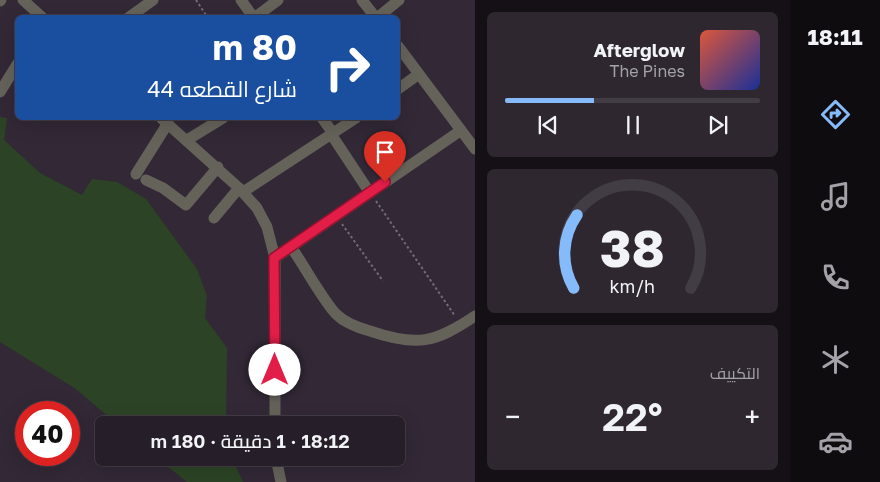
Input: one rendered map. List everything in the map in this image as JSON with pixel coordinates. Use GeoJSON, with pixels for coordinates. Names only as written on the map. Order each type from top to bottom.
{"type":"FeatureCollection","features":[{"type":"Feature","properties":{"kind":"street"},"geometry":{"type":"LineString","coordinates":[[23,0],[40,15]]}},
{"type":"Feature","properties":{"kind":"street"},"geometry":{"type":"LineString","coordinates":[[130,15],[138,4],[153,0]]}},
{"type":"Feature","properties":{"kind":"street"},"geometry":{"type":"LineString","coordinates":[[242,0],[252,15]]}},
{"type":"Feature","properties":{"kind":"street"},"geometry":{"type":"LineString","coordinates":[[258,15],[278,0]]}},
{"type":"Feature","properties":{"kind":"street"},"geometry":{"type":"LineString","coordinates":[[362,0],[374,15]]}},
{"type":"Feature","properties":{"kind":"street"},"geometry":{"type":"LineString","coordinates":[[381,15],[399,0]]}},
{"type":"Feature","properties":{"kind":"street"},"geometry":{"type":"LineString","coordinates":[[400,49],[475,149]]}},
{"type":"Feature","properties":{"kind":"street"},"geometry":{"type":"LineString","coordinates":[[0,92],[15,68]]}},
{"type":"Feature","properties":{"kind":"street"},"geometry":{"type":"LineString","coordinates":[[400,88],[419,74]]}},
{"type":"Feature","properties":{"kind":"street"},"geometry":{"type":"LineString","coordinates":[[136,174],[164,120],[218,167],[241,190],[262,217],[270,237],[274,258],[275,416]]}},
{"type":"Feature","properties":{"kind":"street"},"geometry":{"type":"LineString","coordinates":[[187,140],[220,120]]}},
{"type":"Feature","properties":{"kind":"street"},"geometry":{"type":"LineString","coordinates":[[323,120],[370,192]]}},
{"type":"Feature","properties":{"kind":"street"},"geometry":{"type":"LineString","coordinates":[[214,218],[241,190],[353,120]]}},
{"type":"Feature","properties":{"kind":"street"},"geometry":{"type":"LineString","coordinates":[[274,258],[460,131]]}},
{"type":"Feature","properties":{"kind":"street"},"geometry":{"type":"LineString","coordinates":[[146,180],[163,188],[186,205],[218,167]]}},
{"type":"Feature","properties":{"kind":"street"},"geometry":{"type":"LineString","coordinates":[[291,246],[336,314],[354,326],[392,338],[418,341],[446,335],[475,316]]}},
{"type":"Feature","properties":{"kind":"street"},"geometry":{"type":"LineString","coordinates":[[278,466],[281,482]]}},
{"type":"Feature","properties":{"kind":"path"},"geometry":{"type":"LineString","coordinates":[[196,0],[206,15]]}},
{"type":"Feature","properties":{"kind":"path"},"geometry":{"type":"LineString","coordinates":[[370,192],[462,325]]}},
{"type":"Feature","properties":{"kind":"path"},"geometry":{"type":"LineString","coordinates":[[336,216],[383,281]]}},
{"type":"Feature","properties":{"kind":"green space"},"geometry":{"type":"Polygon","coordinates":[[[0,117],[7,118],[4,140],[40,173],[82,195],[92,179],[117,182],[146,199],[197,269],[207,296],[205,318],[227,348],[226,416],[108,416],[76,389],[0,342],[0,117]]]}},
{"type":"Feature","properties":{"kind":"green space"},"geometry":{"type":"Polygon","coordinates":[[[167,466],[236,466],[243,482],[187,482],[167,466]]]}},
{"type":"Feature","properties":{"kind":"route"},"geometry":{"type":"LineString","coordinates":[[275,370],[274,258],[385,182]]}}]}
